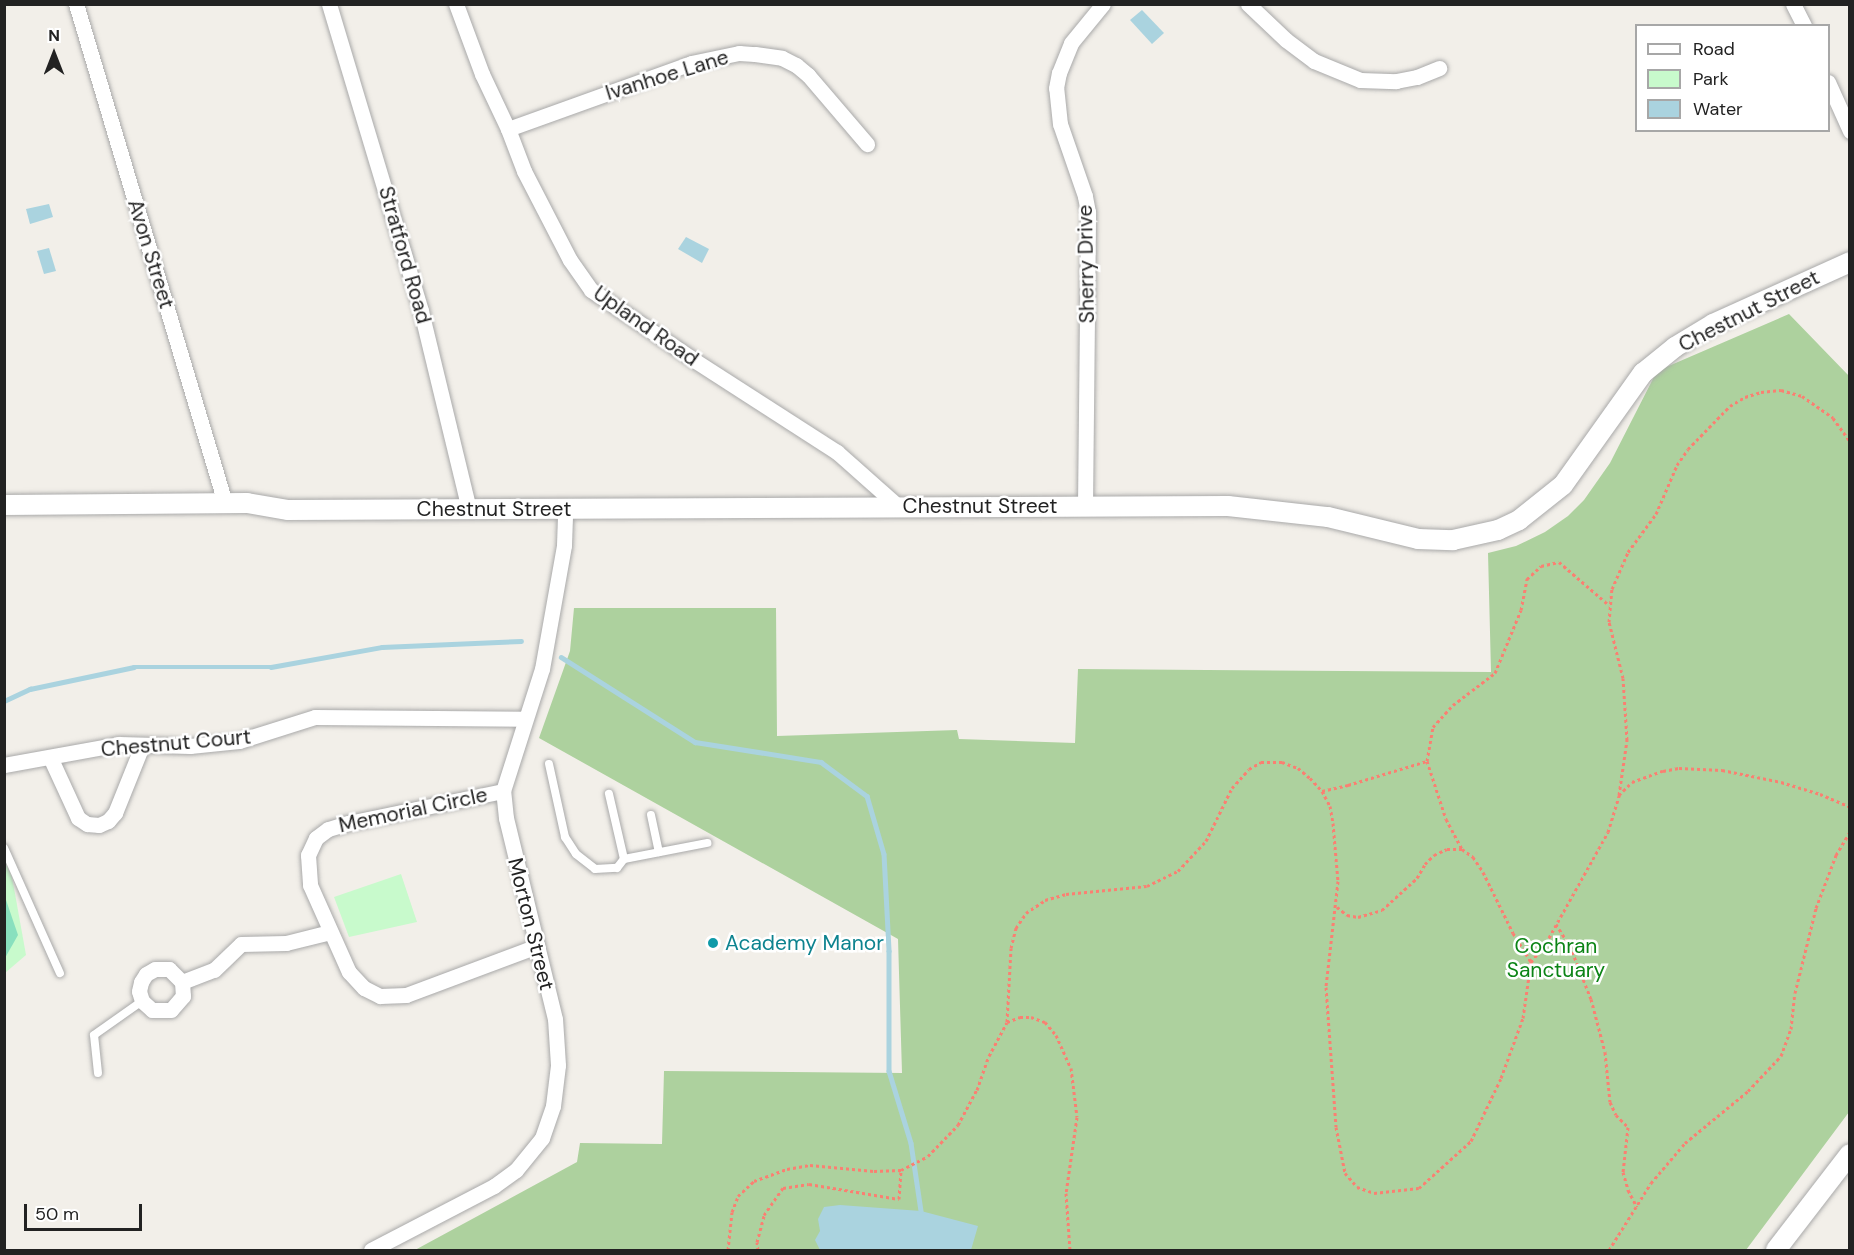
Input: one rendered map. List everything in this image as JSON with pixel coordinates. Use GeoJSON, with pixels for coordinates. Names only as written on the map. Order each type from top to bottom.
{"type":"FeatureCollection","features":[{"type":"Feature","properties":{"kind":"street","name":"Avon Street"},"geometry":{"type":"LineString","coordinates":[[76,4],[225,503]]}},
{"type":"Feature","properties":{"kind":"street","name":"Stratford Road"},"geometry":{"type":"LineString","coordinates":[[329,4],[421,311],[469,509]]}},
{"type":"Feature","properties":{"kind":"street","name":"Upland Road"},"geometry":{"type":"LineString","coordinates":[[456,4],[482,74],[508,129],[524,171],[570,260],[591,290],[701,365],[837,452],[899,507]]}},
{"type":"Feature","properties":{"kind":"street","name":"Sherry Drive"},"geometry":{"type":"LineString","coordinates":[[1085,506],[1088,212],[1085,196],[1060,124],[1056,88],[1059,73],[1071,43],[1103,4]]}},
{"type":"Feature","properties":{"kind":"street"},"geometry":{"type":"LineString","coordinates":[[1248,4],[1286,40],[1314,61],[1360,80],[1396,81],[1417,77],[1439,68]]}},
{"type":"Feature","properties":{"kind":"street"},"geometry":{"type":"LineString","coordinates":[[1793,4],[1803,24]]}},
{"type":"Feature","properties":{"kind":"street","name":"Ivanhoe Lane"},"geometry":{"type":"LineString","coordinates":[[508,129],[691,63],[739,53],[782,58],[796,65],[808,75],[867,144]]}},
{"type":"Feature","properties":{"kind":"street"},"geometry":{"type":"LineString","coordinates":[[1830,86],[1850,131]]}},
{"type":"Feature","properties":{"kind":"street","name":"Chestnut Street"},"geometry":{"type":"LineString","coordinates":[[4,505],[247,503],[288,510],[1205,506],[1277,510],[1328,518],[1432,540],[1454,540],[1498,530],[1519,520],[1563,485],[1643,373],[1668,352],[1713,324],[1850,262]]}},
{"type":"Feature","properties":{"kind":"street","name":"Morton Street"},"geometry":{"type":"LineString","coordinates":[[371,1251],[494,1186],[516,1170],[542,1138],[558,1086],[558,1041],[506,818],[503,791],[542,669],[564,545],[565,508]]}},
{"type":"Feature","properties":{"kind":"street","name":"Chestnut Court"},"geometry":{"type":"LineString","coordinates":[[4,765],[119,744],[190,746],[239,741],[315,717],[525,719]]}},
{"type":"Feature","properties":{"kind":"street"},"geometry":{"type":"LineString","coordinates":[[50,757],[78,818],[87,824],[99,825],[108,821],[115,813],[142,746]]}},
{"type":"Feature","properties":{"kind":"street","name":"Memorial Circle"},"geometry":{"type":"LineString","coordinates":[[503,791],[348,823],[321,833],[308,855],[308,874],[330,932],[352,978],[371,992],[389,997],[406,995],[537,946]]}},
{"type":"Feature","properties":{"kind":"street"},"geometry":{"type":"LineString","coordinates":[[182,982],[197,979],[214,970],[241,944],[286,943],[330,932]]}},
{"type":"Feature","properties":{"kind":"street"},"geometry":{"type":"LineString","coordinates":[[154,969],[169,969],[177,974],[182,982],[183,996],[171,1010],[152,1010],[142,1000],[139,991],[146,974],[154,969]]}},
{"type":"Feature","properties":{"kind":"street"},"geometry":{"type":"LineString","coordinates":[[1776,1251],[1850,1154]]}},
{"type":"Feature","properties":{"kind":"lane"},"geometry":{"type":"LineString","coordinates":[[549,764],[565,837],[576,854],[595,869],[617,868],[624,859],[707,843]]}},
{"type":"Feature","properties":{"kind":"lane"},"geometry":{"type":"LineString","coordinates":[[609,794],[624,859]]}},
{"type":"Feature","properties":{"kind":"lane"},"geometry":{"type":"LineString","coordinates":[[651,815],[659,852]]}},
{"type":"Feature","properties":{"kind":"lane"},"geometry":{"type":"LineString","coordinates":[[4,848],[60,973]]}},
{"type":"Feature","properties":{"kind":"lane"},"geometry":{"type":"LineString","coordinates":[[98,1073],[94,1035],[142,1000]]}},
{"type":"Feature","properties":{"kind":"path"},"geometry":{"type":"LineString","coordinates":[[728,1251],[732,1212],[738,1196],[754,1180],[787,1169],[810,1166],[874,1171],[901,1170],[928,1156],[958,1125],[978,1090],[989,1056],[1007,1022],[1011,948],[1016,928],[1026,913],[1045,900],[1066,894],[1111,887],[1147,886],[1178,871],[1206,841],[1232,788],[1249,769],[1262,762],[1282,762],[1298,768],[1322,791],[1330,806],[1336,840],[1336,906],[1330,939],[1326,987],[1336,1127],[1345,1173],[1357,1187],[1374,1193],[1419,1188],[1471,1141],[1501,1078],[1523,1018],[1532,962],[1608,832],[1619,795],[1625,761],[1627,721],[1623,678],[1610,622],[1612,589],[1628,552],[1656,514],[1677,465],[1730,406],[1745,397],[1761,392],[1781,390],[1802,396],[1833,418],[1850,441]]}},
{"type":"Feature","properties":{"kind":"path"},"geometry":{"type":"LineString","coordinates":[[1532,962],[1513,933],[1483,872],[1473,857],[1462,849],[1446,819],[1427,761],[1433,727],[1453,705],[1495,673],[1521,610],[1527,579],[1541,566],[1558,562],[1610,605]]}},
{"type":"Feature","properties":{"kind":"path"},"geometry":{"type":"LineString","coordinates":[[1322,791],[1427,761]]}},
{"type":"Feature","properties":{"kind":"path"},"geometry":{"type":"LineString","coordinates":[[1619,795],[1632,782],[1644,776],[1679,768],[1712,770],[1781,782],[1820,794],[1850,807]]}},
{"type":"Feature","properties":{"kind":"path"},"geometry":{"type":"LineString","coordinates":[[1609,1251],[1651,1183],[1685,1143],[1748,1091],[1780,1056],[1791,1029],[1795,993],[1816,908],[1836,855],[1850,832]]}},
{"type":"Feature","properties":{"kind":"path"},"geometry":{"type":"LineString","coordinates":[[1336,906],[1347,915],[1358,917],[1376,912],[1393,901],[1417,878],[1425,864],[1434,855],[1447,849],[1462,849]]}},
{"type":"Feature","properties":{"kind":"path"},"geometry":{"type":"LineString","coordinates":[[1556,924],[1574,954],[1591,999],[1605,1052],[1610,1102],[1616,1115],[1628,1127],[1623,1172],[1628,1190],[1637,1208]]}},
{"type":"Feature","properties":{"kind":"path"},"geometry":{"type":"LineString","coordinates":[[1007,1022],[1020,1017],[1031,1017],[1045,1023],[1056,1035],[1071,1068],[1077,1117],[1066,1193],[1070,1251]]}},
{"type":"Feature","properties":{"kind":"path"},"geometry":{"type":"LineString","coordinates":[[758,1251],[757,1242],[764,1215],[783,1188],[809,1184],[899,1199],[901,1170]]}},
{"type":"Feature","properties":{"kind":"green space","name":"Cochran Sanctuary"},"geometry":{"type":"Polygon","coordinates":[[[1789,314],[1849,376],[1849,1112],[1746,1250],[415,1250],[577,1162],[580,1143],[662,1144],[664,1071],[902,1073],[898,939],[539,738],[570,651],[574,608],[776,608],[777,736],[957,730],[959,739],[1075,743],[1078,669],[1491,672],[1488,553],[1516,546],[1545,532],[1568,516],[1584,500],[1610,463],[1657,371],[1789,314]]]}},
{"type":"Feature","properties":{"kind":"green space"},"geometry":{"type":"Polygon","coordinates":[[[4,860],[12,877],[26,955],[5,973],[4,860]]]}},
{"type":"Feature","properties":{"kind":"green space"},"geometry":{"type":"Polygon","coordinates":[[[401,874],[417,922],[349,937],[334,897],[401,874]]]}},
{"type":"Feature","properties":{"kind":"green space"},"geometry":{"type":"Polygon","coordinates":[[[5,897],[18,935],[4,958],[5,897]]]}},
{"type":"Feature","properties":{"kind":"water"},"geometry":{"type":"Polygon","coordinates":[[[1142,10],[1164,33],[1152,44],[1130,20],[1142,10]]]}},
{"type":"Feature","properties":{"kind":"water"},"geometry":{"type":"Polygon","coordinates":[[[49,204],[53,217],[30,224],[26,209],[49,204]]]}},
{"type":"Feature","properties":{"kind":"water"},"geometry":{"type":"Polygon","coordinates":[[[686,237],[709,249],[702,263],[678,249],[686,237]]]}},
{"type":"Feature","properties":{"kind":"water"},"geometry":{"type":"Polygon","coordinates":[[[49,248],[56,271],[44,274],[37,251],[49,248]]]}},
{"type":"Feature","properties":{"kind":"water"},"geometry":{"type":"Polygon","coordinates":[[[840,1205],[921,1211],[978,1226],[971,1250],[820,1250],[815,1240],[820,1231],[818,1219],[824,1207],[840,1205]]]}},
{"type":"Feature","properties":{"kind":"waterway"},"geometry":{"type":"LineString","coordinates":[[4,701],[30,689],[134,667],[271,667],[382,647],[521,641]]}},
{"type":"Feature","properties":{"kind":"waterway"},"geometry":{"type":"LineString","coordinates":[[561,657],[695,742],[821,762],[867,796],[884,854],[889,951],[889,1071],[911,1143],[921,1211]]}},
{"type":"Feature","properties":{"kind":"place","name":"Academy Manor"},"geometry":{"type":"Point","coordinates":[713,943]}}]}
